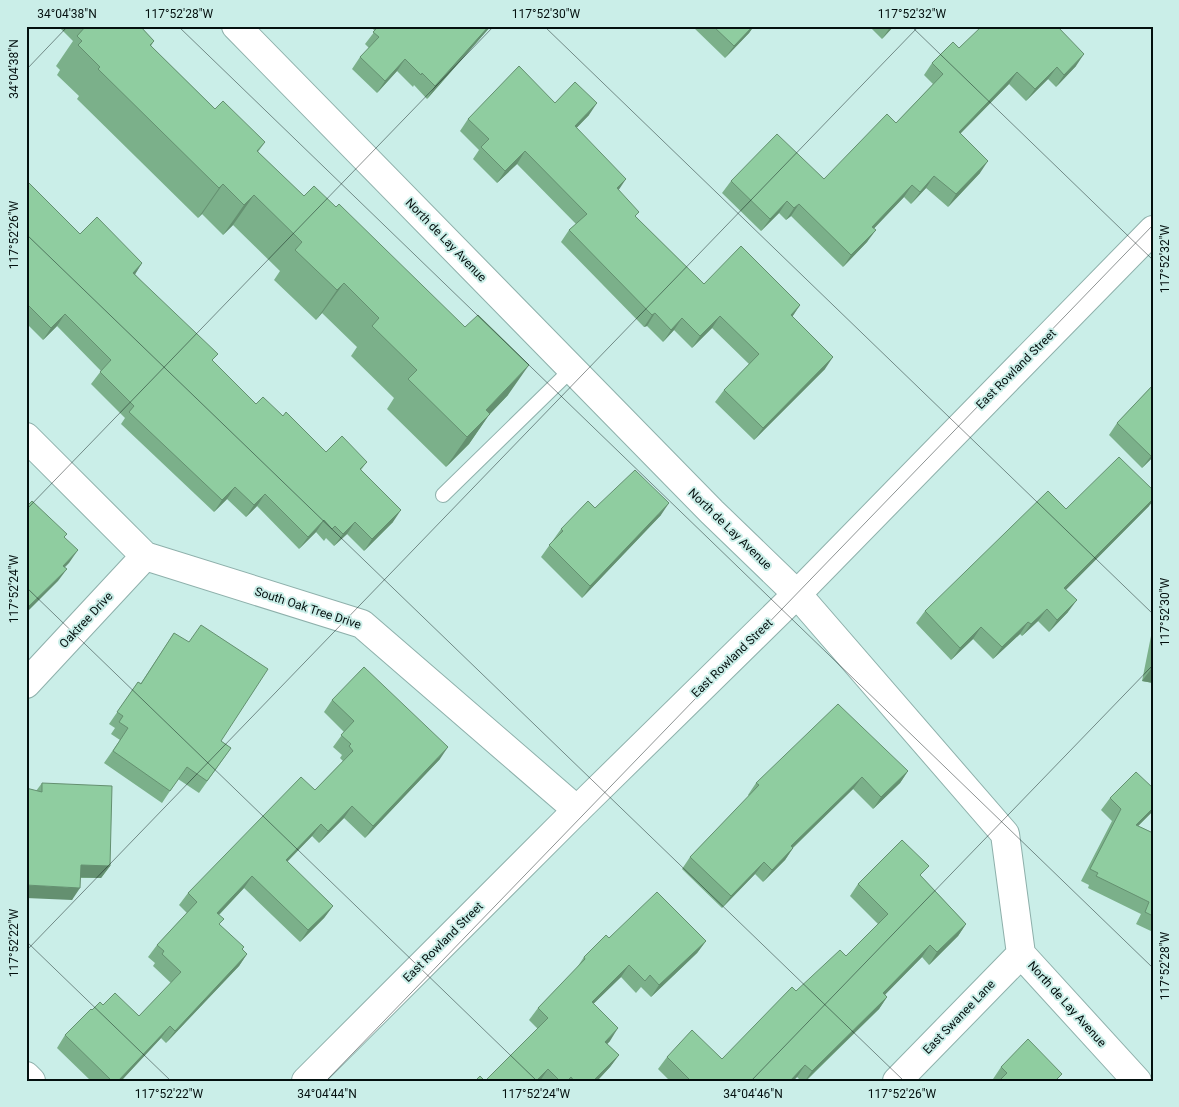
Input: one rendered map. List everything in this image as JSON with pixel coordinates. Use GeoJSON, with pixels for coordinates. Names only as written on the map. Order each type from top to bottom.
{"type":"FeatureCollection","features":[{"type":"Feature","properties":{"kind":"street","name":"North de Lay Avenue"},"geometry":{"type":"LineString","coordinates":[[236,26],[712,512],[797,594],[1005,834],[1021,954],[1137,1081]]}},
{"type":"Feature","properties":{"kind":"street","name":"East Rowland Street"},"geometry":{"type":"LineString","coordinates":[[306,1081],[576,810],[797,594],[1153,230]]}},
{"type":"Feature","properties":{"kind":"street","name":"South Oak Tree Drive"},"geometry":{"type":"LineString","coordinates":[[26,437],[145,556],[362,624],[576,810]]}},
{"type":"Feature","properties":{"kind":"street","name":"Oaktree Drive"},"geometry":{"type":"LineString","coordinates":[[26,684],[145,556]]}},
{"type":"Feature","properties":{"kind":"street","name":"East Swanee Lane"},"geometry":{"type":"LineString","coordinates":[[897,1081],[1021,954]]}},
{"type":"Feature","properties":{"kind":"street"},"geometry":{"type":"LineString","coordinates":[[26,1076],[31,1081]]}},
{"type":"Feature","properties":{"kind":"lane"},"geometry":{"type":"LineString","coordinates":[[443,495],[572,369]]}},
{"type":"Feature","properties":{"kind":"building"},"geometry":{"type":"Polygon","coordinates":[[[86,26],[140,26],[154,41],[150,45],[215,109],[223,101],[265,142],[257,151],[304,196],[314,186],[336,207],[339,204],[465,327],[478,315],[529,365],[486,410],[490,414],[467,437],[408,379],[417,370],[372,326],[379,318],[344,283],[337,290],[295,250],[302,242],[254,195],[244,205],[223,184],[219,188],[98,69],[100,67],[78,45],[82,41],[77,36],[86,26]]]}},
{"type":"Feature","properties":{"kind":"building"},"geometry":{"type":"Polygon","coordinates":[[[379,26],[489,26],[435,86],[405,59],[385,81],[360,57],[379,37],[373,32],[379,26]]]}},
{"type":"Feature","properties":{"kind":"building"},"geometry":{"type":"Polygon","coordinates":[[[713,26],[753,26],[734,46],[713,26]]]}},
{"type":"Feature","properties":{"kind":"building"},"geometry":{"type":"Polygon","coordinates":[[[982,26],[1057,26],[1084,54],[1064,75],[1057,67],[1035,89],[1017,72],[959,132],[988,161],[956,194],[934,176],[920,192],[912,185],[872,227],[876,230],[851,255],[799,204],[794,208],[787,201],[770,219],[731,181],[777,134],[824,179],[887,114],[896,123],[943,74],[932,63],[953,42],[959,48],[982,26]]]}},
{"type":"Feature","properties":{"kind":"building"},"geometry":{"type":"Polygon","coordinates":[[[519,66],[555,103],[575,82],[597,103],[575,126],[626,179],[617,188],[639,212],[635,216],[704,284],[741,246],[800,305],[791,315],[833,357],[763,428],[724,390],[759,354],[720,316],[700,336],[682,318],[671,330],[655,313],[652,315],[569,230],[587,214],[525,151],[505,171],[481,147],[489,139],[468,119],[519,66]]]}},
{"type":"Feature","properties":{"kind":"building"},"geometry":{"type":"Polygon","coordinates":[[[26,180],[80,234],[97,217],[142,263],[133,273],[218,354],[212,360],[256,404],[263,397],[283,416],[286,412],[326,452],[342,436],[367,462],[360,469],[401,510],[372,539],[355,522],[343,534],[335,526],[332,529],[324,520],[308,537],[265,494],[254,505],[235,487],[222,500],[129,412],[134,406],[100,372],[111,360],[65,314],[51,328],[26,303],[26,180]]]}},
{"type":"Feature","properties":{"kind":"building"},"geometry":{"type":"Polygon","coordinates":[[[1153,385],[1153,454],[1151,456],[1117,423],[1153,385]]]}},
{"type":"Feature","properties":{"kind":"building"},"geometry":{"type":"Polygon","coordinates":[[[1119,457],[1153,490],[1153,499],[1064,588],[1077,600],[1057,620],[1047,609],[1031,624],[1028,622],[1002,647],[981,627],[960,648],[925,611],[1048,491],[1066,509],[1119,457]]]}},
{"type":"Feature","properties":{"kind":"building"},"geometry":{"type":"Polygon","coordinates":[[[635,470],[669,503],[590,586],[549,545],[563,531],[561,529],[588,501],[595,508],[635,470]]]}},
{"type":"Feature","properties":{"kind":"building"},"geometry":{"type":"Polygon","coordinates":[[[32,501],[67,534],[64,537],[78,550],[63,566],[67,569],[26,609],[26,507],[32,501]]]}},
{"type":"Feature","properties":{"kind":"building"},"geometry":{"type":"Polygon","coordinates":[[[201,625],[268,669],[221,741],[231,748],[207,781],[187,767],[170,791],[113,751],[128,728],[119,722],[123,716],[117,712],[138,682],[141,684],[174,633],[189,642],[201,625]]]}},
{"type":"Feature","properties":{"kind":"building"},"geometry":{"type":"Polygon","coordinates":[[[364,667],[448,747],[373,826],[352,806],[328,831],[321,824],[286,860],[333,906],[308,930],[252,876],[217,913],[224,919],[219,924],[244,947],[242,949],[247,954],[175,1031],[170,1026],[118,1081],[112,1081],[65,1035],[91,1009],[100,1002],[103,1005],[115,993],[139,1016],[181,972],[162,954],[164,951],[157,945],[197,902],[188,893],[301,777],[315,790],[353,751],[349,746],[351,744],[341,735],[354,721],[332,700],[364,667]]]}},
{"type":"Feature","properties":{"kind":"building"},"geometry":{"type":"Polygon","coordinates":[[[838,704],[908,771],[881,797],[862,777],[791,846],[793,848],[772,870],[764,862],[731,896],[690,857],[759,785],[756,783],[838,704]]]}},
{"type":"Feature","properties":{"kind":"building"},"geometry":{"type":"Polygon","coordinates":[[[1136,772],[1153,788],[1153,808],[1136,825],[1153,833],[1153,916],[1145,912],[1149,902],[1096,876],[1098,873],[1090,869],[1121,809],[1110,798],[1136,772]]]}},
{"type":"Feature","properties":{"kind":"building"},"geometry":{"type":"Polygon","coordinates":[[[42,783],[112,786],[110,866],[81,865],[80,888],[26,885],[26,788],[42,792],[42,783]]]}},
{"type":"Feature","properties":{"kind":"building"},"geometry":{"type":"Polygon","coordinates":[[[902,840],[929,866],[920,875],[966,924],[937,952],[930,945],[883,993],[887,997],[812,1071],[805,1065],[790,1081],[691,1081],[667,1057],[692,1030],[722,1059],[792,987],[796,991],[840,950],[846,956],[888,914],[858,884],[902,840]]]}},
{"type":"Feature","properties":{"kind":"building"},"geometry":{"type":"Polygon","coordinates":[[[657,892],[706,941],[659,985],[650,975],[645,981],[629,965],[592,1002],[618,1028],[605,1042],[619,1055],[593,1081],[574,1081],[571,1077],[567,1081],[560,1081],[548,1069],[536,1081],[485,1081],[548,1018],[538,1008],[585,959],[584,957],[606,935],[609,938],[657,892]]]}},
{"type":"Feature","properties":{"kind":"building"},"geometry":{"type":"Polygon","coordinates":[[[1028,1039],[1062,1074],[1057,1079],[1059,1081],[999,1081],[1007,1073],[1001,1067],[1028,1039]]]}},
{"type":"Feature","properties":{"kind":"building"},"geometry":{"type":"Polygon","coordinates":[[[480,1076],[485,1081],[475,1081],[480,1076]]]}}]}
